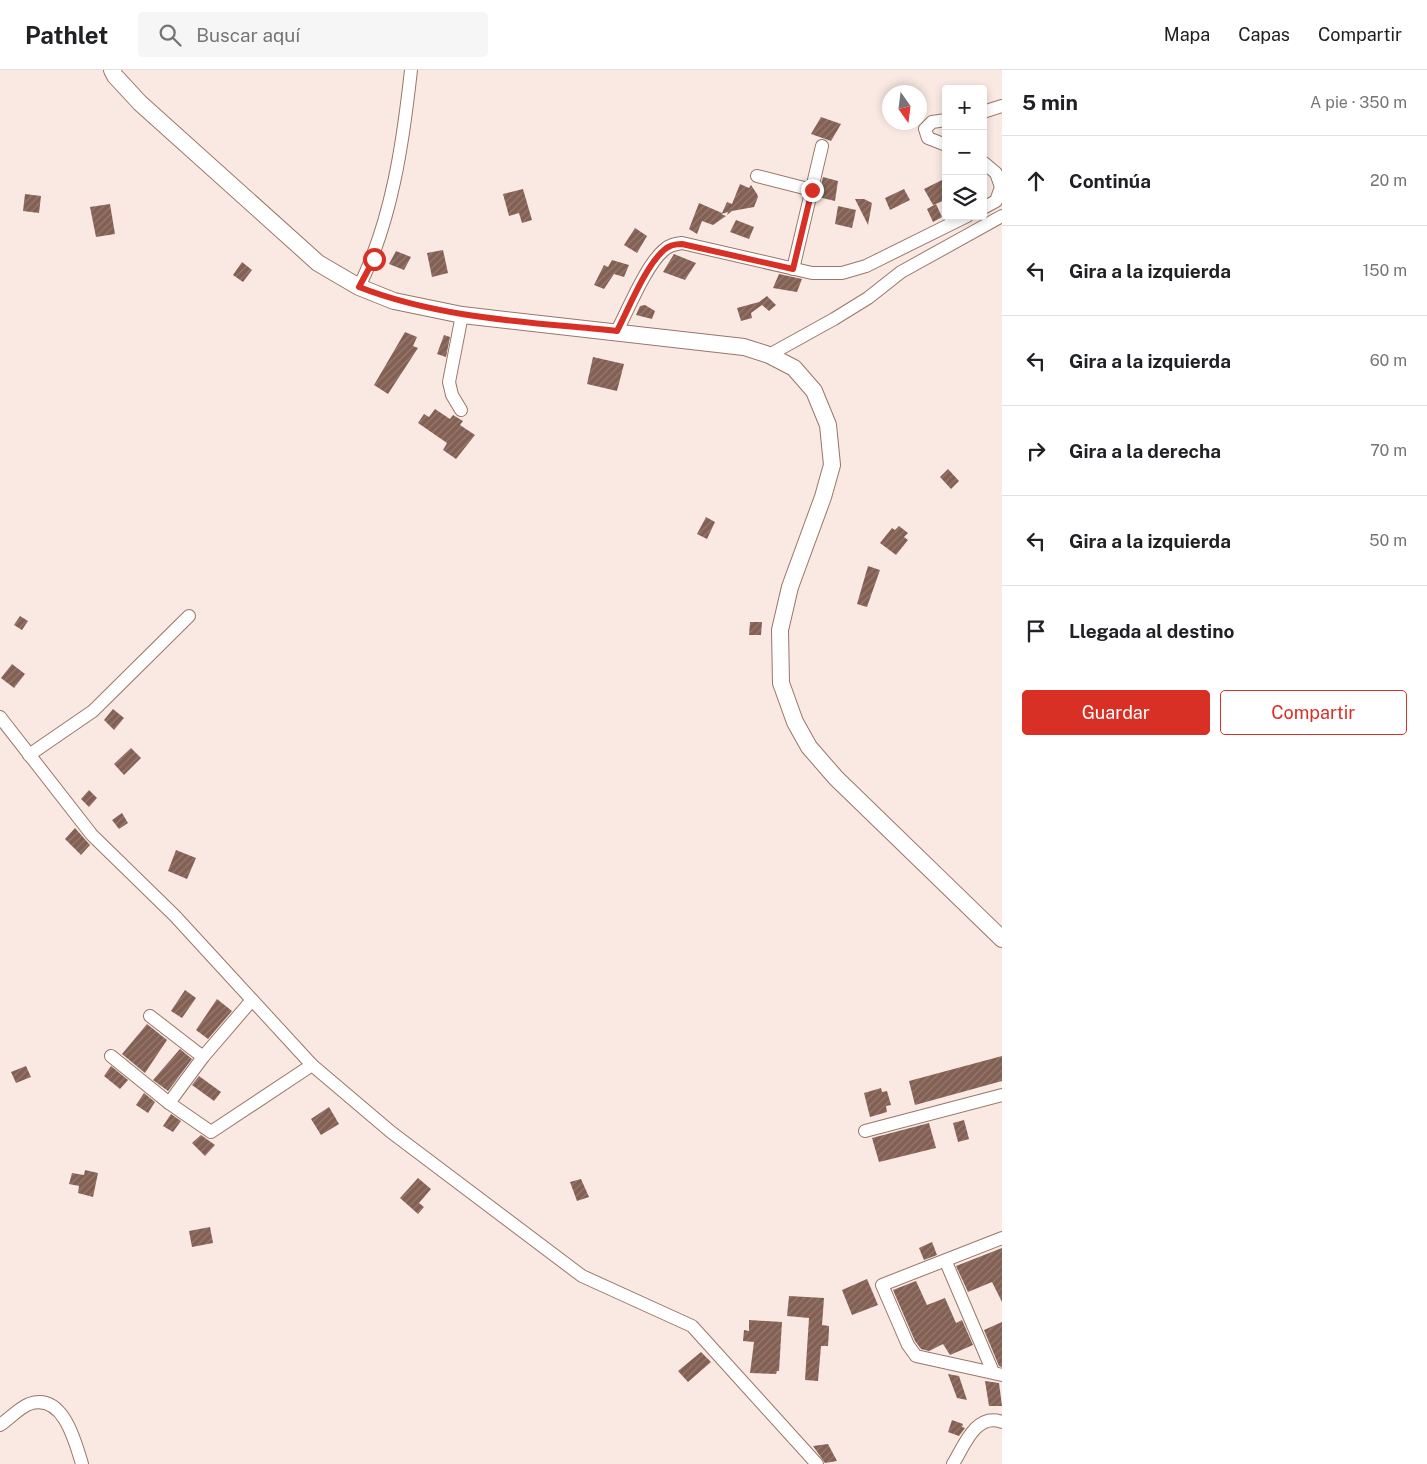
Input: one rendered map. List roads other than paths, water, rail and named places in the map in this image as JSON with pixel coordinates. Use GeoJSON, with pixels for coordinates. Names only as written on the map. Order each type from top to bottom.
{"type":"FeatureCollection","features":[{"type":"Feature","properties":{"kind":"main road"},"geometry":{"type":"LineString","coordinates":[[112,70],[115,76],[146,109],[318,263],[359,287],[394,301],[462,315],[617,331],[744,347],[769,354],[794,368],[814,391],[828,425],[832,465],[823,497],[790,587],[780,630],[781,684],[795,722],[809,746],[836,778],[1002,939]]}},
{"type":"Feature","properties":{"kind":"street"},"geometry":{"type":"LineString","coordinates":[[359,287],[380,240],[404,130],[411,70]]}},
{"type":"Feature","properties":{"kind":"street"},"geometry":{"type":"LineString","coordinates":[[987,111],[1002,106]]}},
{"type":"Feature","properties":{"kind":"street"},"geometry":{"type":"LineString","coordinates":[[942,121],[932,122],[926,129],[928,138],[942,143]]}},
{"type":"Feature","properties":{"kind":"street"},"geometry":{"type":"LineString","coordinates":[[793,269],[822,146]]}},
{"type":"Feature","properties":{"kind":"street"},"geometry":{"type":"LineString","coordinates":[[987,165],[996,172],[1002,187],[996,201],[987,206]]}},
{"type":"Feature","properties":{"kind":"street"},"geometry":{"type":"LineString","coordinates":[[758,176],[812,190]]}},
{"type":"Feature","properties":{"kind":"street"},"geometry":{"type":"LineString","coordinates":[[769,354],[834,319],[868,298],[901,272],[1002,216]]}},
{"type":"Feature","properties":{"kind":"street"},"geometry":{"type":"LineString","coordinates":[[617,331],[652,264],[664,249],[673,244],[682,244],[812,273],[855,270],[959,220]]}},
{"type":"Feature","properties":{"kind":"street"},"geometry":{"type":"LineString","coordinates":[[461,410],[452,395],[450,382],[462,315]]}},
{"type":"Feature","properties":{"kind":"street"},"geometry":{"type":"LineString","coordinates":[[29,755],[93,710],[189,616]]}},
{"type":"Feature","properties":{"kind":"street"},"geometry":{"type":"LineString","coordinates":[[0,717],[92,835],[175,916],[312,1065],[391,1132],[582,1276],[692,1326],[817,1464]]}},
{"type":"Feature","properties":{"kind":"street"},"geometry":{"type":"LineString","coordinates":[[169,1103],[203,1057],[252,1000]]}},
{"type":"Feature","properties":{"kind":"street"},"geometry":{"type":"LineString","coordinates":[[150,1016],[203,1057]]}},
{"type":"Feature","properties":{"kind":"street"},"geometry":{"type":"LineString","coordinates":[[111,1056],[169,1103],[211,1132],[312,1065]]}},
{"type":"Feature","properties":{"kind":"street"},"geometry":{"type":"LineString","coordinates":[[864,1131],[1002,1094]]}},
{"type":"Feature","properties":{"kind":"street"},"geometry":{"type":"LineString","coordinates":[[998,1374],[916,1356],[908,1345],[882,1285],[946,1262],[1002,1238]]}},
{"type":"Feature","properties":{"kind":"street"},"geometry":{"type":"LineString","coordinates":[[946,1262],[998,1374]]}},
{"type":"Feature","properties":{"kind":"street"},"geometry":{"type":"LineString","coordinates":[[0,1425],[28,1404],[41,1402],[48,1404],[67,1420],[82,1464]]}},
{"type":"Feature","properties":{"kind":"street"},"geometry":{"type":"LineString","coordinates":[[953,1464],[980,1423],[988,1420],[1002,1422]]}}]}
